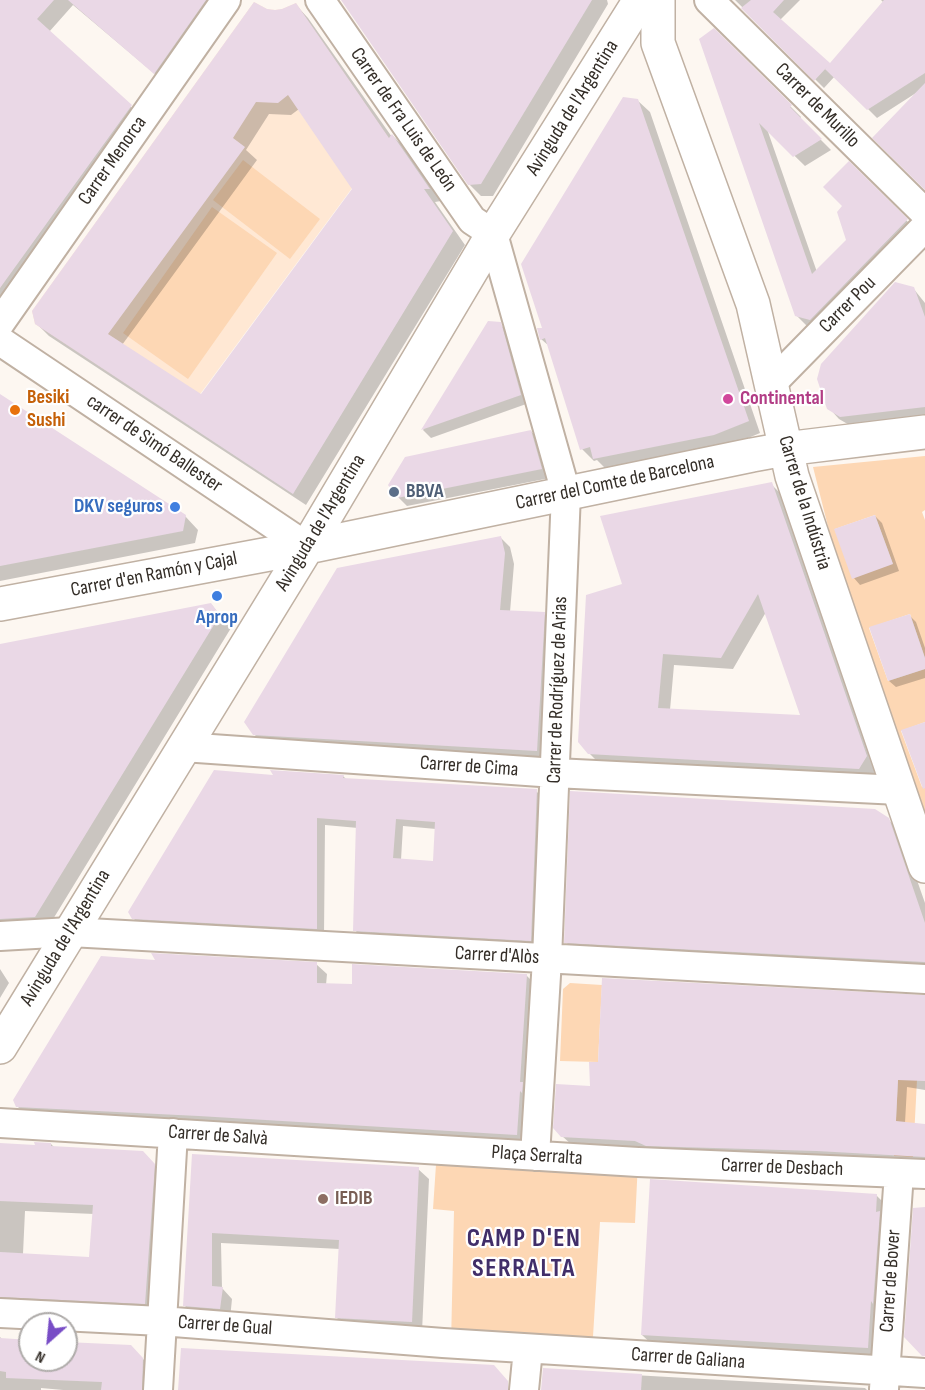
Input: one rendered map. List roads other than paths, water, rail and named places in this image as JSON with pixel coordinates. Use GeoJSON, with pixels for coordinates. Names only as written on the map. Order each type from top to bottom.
{"type":"FeatureCollection","features":[{"type":"Feature","properties":{"kind":"street","name":"Carrer Menorca"},"geometry":{"type":"LineString","coordinates":[[0,323],[226,0]]}},
{"type":"Feature","properties":{"kind":"street","name":"Carrer de Fra Luis de León"},"geometry":{"type":"LineString","coordinates":[[320,0],[472,220],[493,234]]}},
{"type":"Feature","properties":{"kind":"street","name":"Avinguda de l'Argentina"},"geometry":{"type":"LineString","coordinates":[[0,1047],[308,547],[493,234],[640,0]]}},
{"type":"Feature","properties":{"kind":"street","name":"Carrer de la Indústria"},"geometry":{"type":"LineString","coordinates":[[658,0],[658,43],[753,304],[792,476],[925,866]]}},
{"type":"Feature","properties":{"kind":"street","name":"Carrer de Murillo"},"geometry":{"type":"LineString","coordinates":[[709,0],[923,234]]}},
{"type":"Feature","properties":{"kind":"street","name":"Carrer de Rodríguez de Arias"},"geometry":{"type":"LineString","coordinates":[[493,234],[566,493],[547,958],[535,1156]]}},
{"type":"Feature","properties":{"kind":"street","name":"Carrer Pou"},"geometry":{"type":"LineString","coordinates":[[771,384],[923,234]]}},
{"type":"Feature","properties":{"kind":"street","name":"carrer de Simó Ballester"},"geometry":{"type":"LineString","coordinates":[[0,341],[308,547]]}},
{"type":"Feature","properties":{"kind":"street","name":"Carrer del Comte de Barcelona"},"geometry":{"type":"LineString","coordinates":[[308,547],[785,449],[925,432]]}},
{"type":"Feature","properties":{"kind":"street","name":"Carrer d'en Ramón y Cajal"},"geometry":{"type":"LineString","coordinates":[[0,604],[308,547]]}},
{"type":"Feature","properties":{"kind":"street","name":"Carrer de Cima"},"geometry":{"type":"LineString","coordinates":[[183,747],[555,773],[899,790]]}},
{"type":"Feature","properties":{"kind":"street","name":"Carrer d'Alòs"},"geometry":{"type":"LineString","coordinates":[[0,936],[70,932],[925,979]]}},
{"type":"Feature","properties":{"kind":"street","name":"Carrer de Salvà"},"geometry":{"type":"LineString","coordinates":[[0,1123],[437,1150]]}},
{"type":"Feature","properties":{"kind":"street"},"geometry":{"type":"LineString","coordinates":[[158,1390],[173,1133]]}},
{"type":"Feature","properties":{"kind":"street","name":"Plaça Serralta"},"geometry":{"type":"LineString","coordinates":[[437,1150],[638,1162]]}},
{"type":"Feature","properties":{"kind":"street","name":"Carrer de Desbach"},"geometry":{"type":"LineString","coordinates":[[638,1162],[912,1173]]}},
{"type":"Feature","properties":{"kind":"street","name":"Carrer de Bover"},"geometry":{"type":"LineString","coordinates":[[884,1381],[912,1173]]}},
{"type":"Feature","properties":{"kind":"street","name":"Carrer de Gual"},"geometry":{"type":"LineString","coordinates":[[0,1313],[161,1321],[451,1344]]}},
{"type":"Feature","properties":{"kind":"street","name":"Carrer de Galiana"},"geometry":{"type":"LineString","coordinates":[[451,1344],[884,1381],[925,1373]]}},
{"type":"Feature","properties":{"kind":"street"},"geometry":{"type":"LineString","coordinates":[[524,1390],[528,1349]]}},
{"type":"Feature","properties":{"kind":"place","name":"Continental"},"geometry":{"type":"Point","coordinates":[728,399]}},
{"type":"Feature","properties":{"kind":"place","name":"Besiki Sushi"},"geometry":{"type":"Point","coordinates":[15,410]}},
{"type":"Feature","properties":{"kind":"place","name":"BBVA"},"geometry":{"type":"Point","coordinates":[394,492]}},
{"type":"Feature","properties":{"kind":"place","name":"DKV seguros"},"geometry":{"type":"Point","coordinates":[175,507]}},
{"type":"Feature","properties":{"kind":"place","name":"Aprop"},"geometry":{"type":"Point","coordinates":[217,596]}},
{"type":"Feature","properties":{"kind":"place","name":"IEDIB"},"geometry":{"type":"Point","coordinates":[323,1199]}},
{"type":"Feature","properties":{"kind":"district","name":"CAMP D'EN SERRALTA"},"geometry":{"type":"Point","coordinates":[524,1254]}}]}
